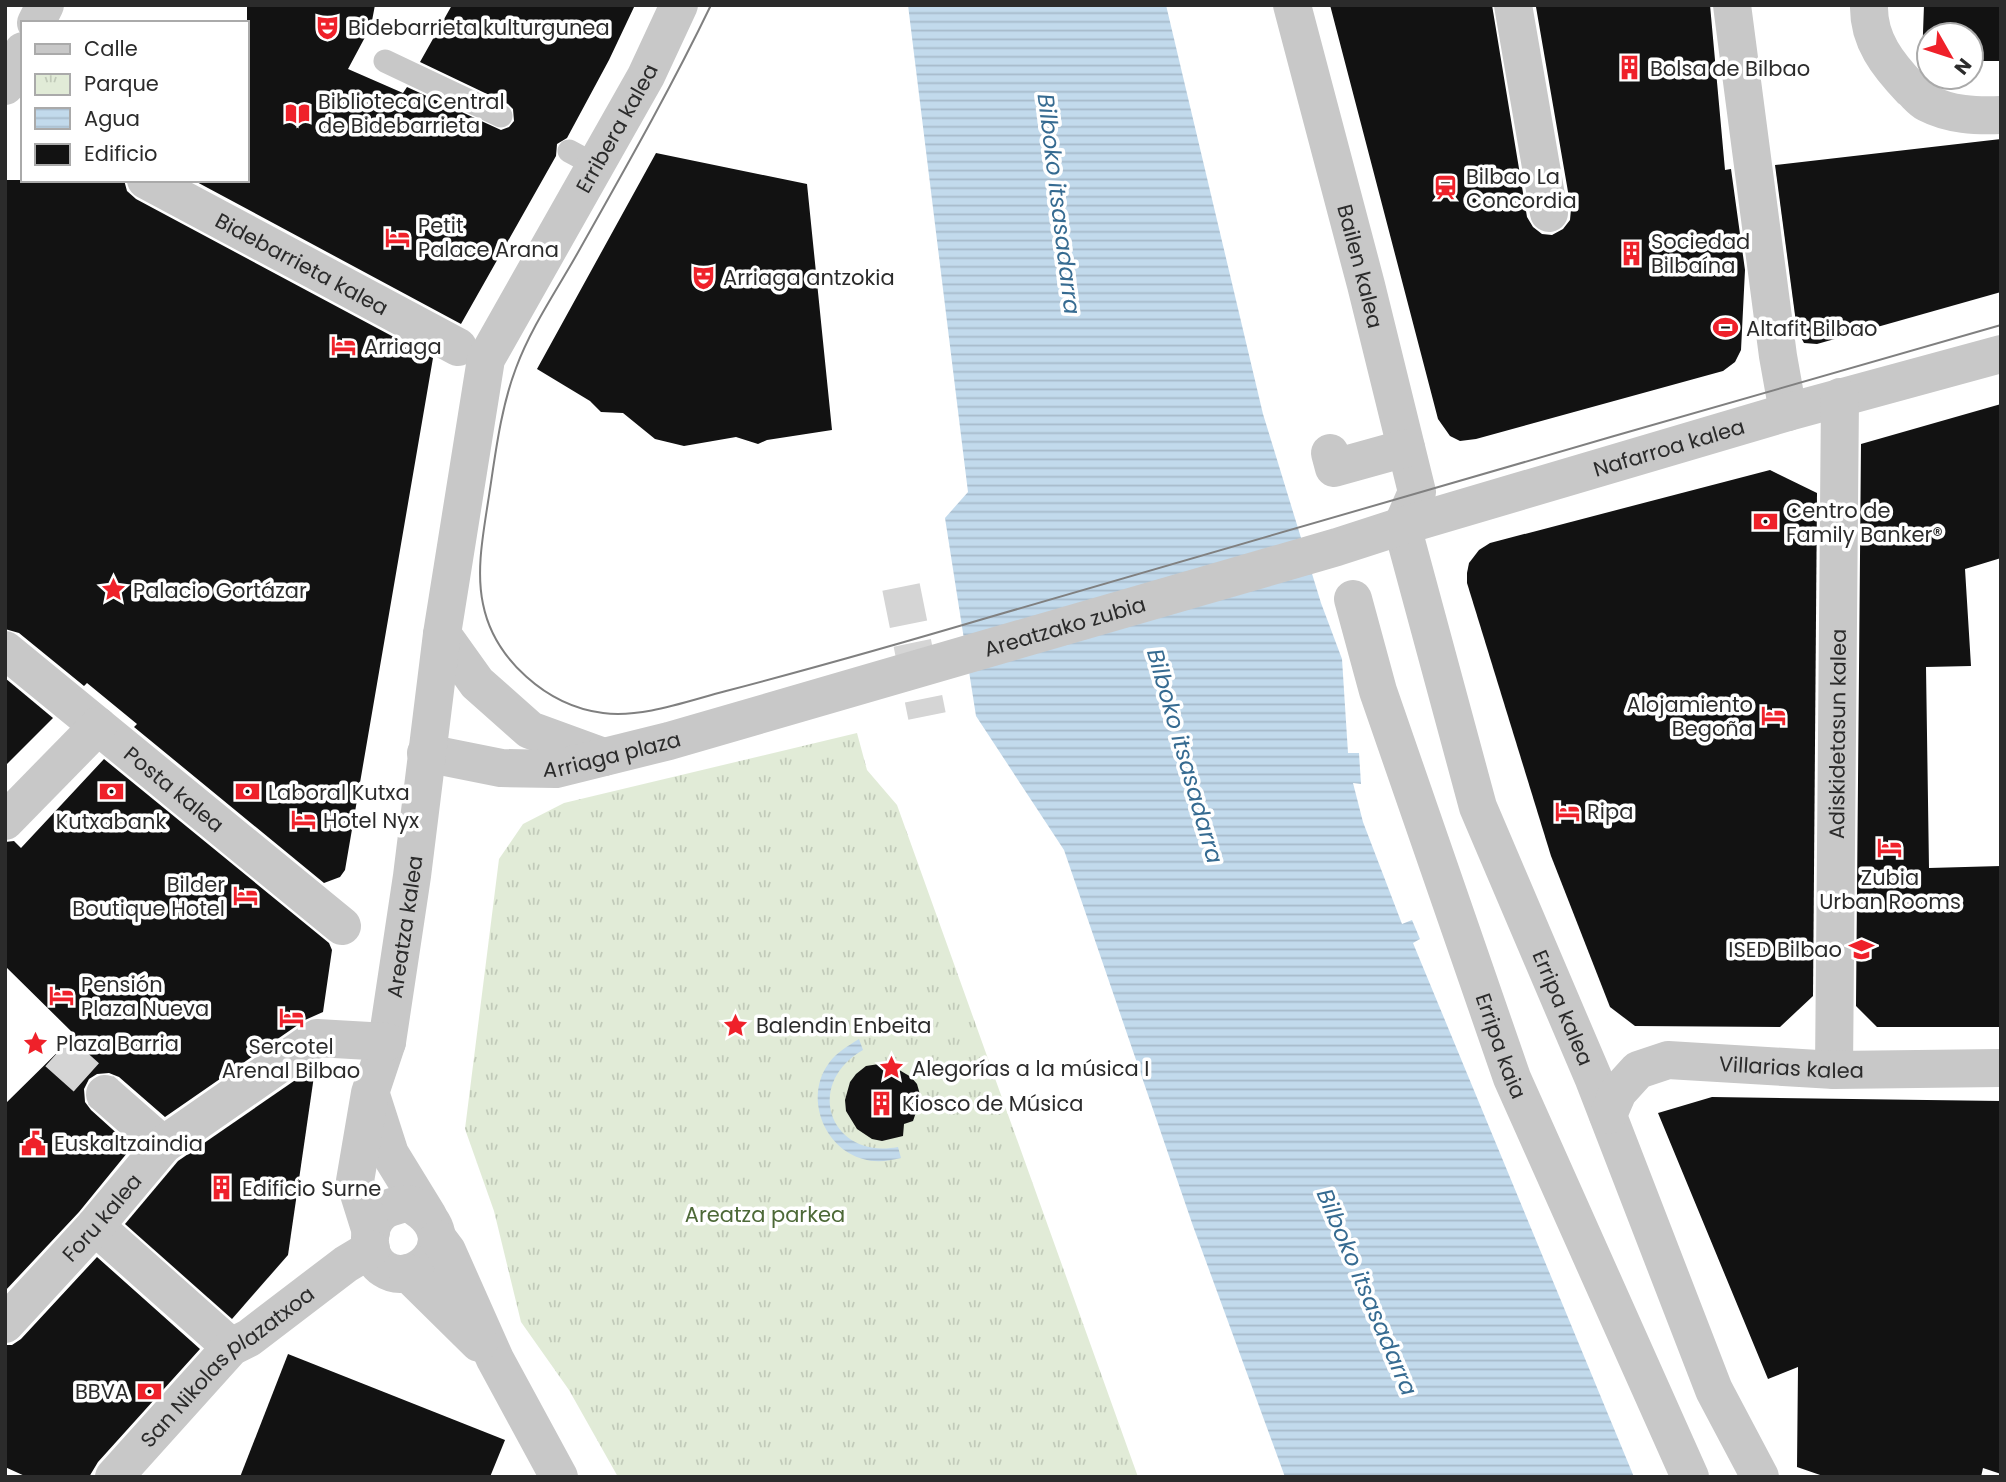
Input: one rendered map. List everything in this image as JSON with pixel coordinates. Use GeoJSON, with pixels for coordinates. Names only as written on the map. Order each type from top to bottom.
{"type":"FeatureCollection","features":[{"type":"Feature","properties":{"kind":"street"},"geometry":{"type":"LineString","coordinates":[[37,21],[45,5]]}},
{"type":"Feature","properties":{"kind":"street","name":"Erribera kalea"},"geometry":{"type":"LineString","coordinates":[[472,353],[582,158],[646,76],[679,5]]}},
{"type":"Feature","properties":{"kind":"street","name":"Bailen kalea"},"geometry":{"type":"LineString","coordinates":[[1292,5],[1417,492],[1402,526]]}},
{"type":"Feature","properties":{"kind":"street"},"geometry":{"type":"LineString","coordinates":[[1513,5],[1549,214]]}},
{"type":"Feature","properties":{"kind":"street"},"geometry":{"type":"LineString","coordinates":[[1732,5],[1778,356],[1788,412]]}},
{"type":"Feature","properties":{"kind":"street"},"geometry":{"type":"LineString","coordinates":[[1869,5],[1869,18],[1878,50],[1926,103],[1968,116],[2001,115]]}},
{"type":"Feature","properties":{"kind":"street"},"geometry":{"type":"LineString","coordinates":[[5,86],[21,55]]}},
{"type":"Feature","properties":{"kind":"street"},"geometry":{"type":"LineString","coordinates":[[5,104],[21,113]]}},
{"type":"Feature","properties":{"kind":"street","name":"Bidebarrieta kalea"},"geometry":{"type":"LineString","coordinates":[[150,182],[472,353]]}},
{"type":"Feature","properties":{"kind":"street","name":"Areatza kalea"},"geometry":{"type":"LineString","coordinates":[[363,1249],[355,1181],[370,1093],[387,1042],[412,876],[442,634],[472,353]]}},
{"type":"Feature","properties":{"kind":"street","name":"Nafarroa kalea"},"geometry":{"type":"LineString","coordinates":[[1337,547],[1788,412],[2001,354]]}},
{"type":"Feature","properties":{"kind":"street","name":"Adiskidetasun kalea"},"geometry":{"type":"LineString","coordinates":[[1834,1070],[1840,397]]}},
{"type":"Feature","properties":{"kind":"street"},"geometry":{"type":"LineString","coordinates":[[1330,453],[1334,468],[1406,447]]}},
{"type":"Feature","properties":{"kind":"street","name":"Erripa kalea"},"geometry":{"type":"LineString","coordinates":[[1402,526],[1478,807],[1608,1115],[1714,1390],[1760,1477]]}},
{"type":"Feature","properties":{"kind":"street","name":"Areatzako zubia"},"geometry":{"type":"LineString","coordinates":[[792,704],[1337,547]]}},
{"type":"Feature","properties":{"kind":"street","name":"Erripa kaia"},"geometry":{"type":"LineString","coordinates":[[1353,599],[1378,691],[1512,1078],[1690,1477]]}},
{"type":"Feature","properties":{"kind":"street"},"geometry":{"type":"LineString","coordinates":[[442,634],[477,683],[530,730],[604,757]]}},
{"type":"Feature","properties":{"kind":"street","name":"Posta kalea"},"geometry":{"type":"LineString","coordinates":[[5,650],[342,926]]}},
{"type":"Feature","properties":{"kind":"street","name":"Arriaga plaza"},"geometry":{"type":"LineString","coordinates":[[426,753],[501,768],[556,769],[669,741],[792,704]]}},
{"type":"Feature","properties":{"kind":"street"},"geometry":{"type":"LineString","coordinates":[[5,821],[98,726]]}},
{"type":"Feature","properties":{"kind":"street","name":"Foru kalea"},"geometry":{"type":"LineString","coordinates":[[5,1324],[95,1226],[163,1145],[317,1038],[387,1042]]}},
{"type":"Feature","properties":{"kind":"street","name":"Villarias kalea"},"geometry":{"type":"LineString","coordinates":[[1608,1115],[1618,1092],[1639,1070],[1668,1060],[1834,1070],[2001,1068]]}},
{"type":"Feature","properties":{"kind":"street"},"geometry":{"type":"LineString","coordinates":[[370,1093],[390,1154],[447,1251],[495,1359],[559,1477]]}},
{"type":"Feature","properties":{"kind":"street"},"geometry":{"type":"LineString","coordinates":[[105,1094],[163,1145]]}},
{"type":"Feature","properties":{"kind":"street"},"geometry":{"type":"LineString","coordinates":[[413,1204],[433,1227],[436,1251],[418,1269],[408,1273],[384,1269],[363,1249],[374,1221],[391,1207],[413,1204]]}},
{"type":"Feature","properties":{"kind":"street"},"geometry":{"type":"LineString","coordinates":[[95,1226],[232,1347]]}},
{"type":"Feature","properties":{"kind":"street","name":"San Nikolas plazatxoa"},"geometry":{"type":"LineString","coordinates":[[114,1477],[232,1347],[249,1338],[363,1249]]}},
{"type":"Feature","properties":{"kind":"street"},"geometry":{"type":"LineString","coordinates":[[408,1273],[495,1359]]}},
{"type":"Feature","properties":{"kind":"lane"},"geometry":{"type":"LineString","coordinates":[[385,61],[501,116]]}},
{"type":"Feature","properties":{"kind":"green space","name":"Areatza parkea"},"geometry":{"type":"Polygon","coordinates":[[[857,733],[867,770],[897,805],[1138,1477],[618,1477],[569,1390],[521,1322],[494,1211],[465,1129],[499,859],[523,824],[564,803],[857,733]]]}},
{"type":"Feature","properties":{"kind":"water","name":"Bilboko itsasadarra"},"geometry":{"type":"Polygon","coordinates":[[[908,5],[1166,5],[1263,414],[1321,603],[1342,659],[1348,753],[1359,753],[1361,784],[1353,783],[1363,822],[1402,924],[1412,920],[1420,939],[1413,943],[1634,1477],[1285,1477],[1193,1226],[1064,850],[976,716],[945,518],[968,492],[908,5]]]}},
{"type":"Feature","properties":{"kind":"water"},"geometry":{"type":"Polygon","coordinates":[[[859,1039],[863,1050],[844,1064],[834,1081],[830,1099],[832,1116],[841,1131],[855,1142],[875,1148],[898,1147],[901,1158],[873,1161],[849,1153],[837,1144],[822,1119],[818,1090],[822,1076],[836,1056],[859,1039]]]}},
{"type":"Feature","properties":{"kind":"building"},"geometry":{"type":"Polygon","coordinates":[[[247,5],[375,5],[371,26],[348,69],[403,93],[407,87],[501,130],[514,121],[513,109],[508,104],[420,62],[452,5],[635,5],[567,138],[557,144],[556,156],[461,324],[197,182],[248,182],[247,5]]]}},
{"type":"Feature","properties":{"kind":"building"},"geometry":{"type":"Polygon","coordinates":[[[1330,5],[1492,5],[1527,217],[1533,227],[1542,234],[1552,235],[1563,229],[1570,220],[1571,209],[1536,7],[1710,5],[1725,170],[1731,169],[1745,270],[1741,350],[1735,362],[1723,371],[1476,439],[1460,441],[1450,436],[1438,419],[1330,5]]]}},
{"type":"Feature","properties":{"kind":"building"},"geometry":{"type":"Polygon","coordinates":[[[1924,5],[2001,5],[2001,61],[1985,61],[1985,21],[1923,21],[1924,5]]]}},
{"type":"Feature","properties":{"kind":"building"},"geometry":{"type":"Polygon","coordinates":[[[2001,139],[2001,292],[1817,344],[1804,343],[1797,330],[1775,165],[2001,139]]]}},
{"type":"Feature","properties":{"kind":"building","name":"Arriaga antzokia"},"geometry":{"type":"Polygon","coordinates":[[[656,153],[807,184],[832,430],[767,440],[758,444],[736,437],[684,446],[655,439],[623,413],[601,412],[590,401],[537,369],[656,153]]]}},
{"type":"Feature","properties":{"kind":"building"},"geometry":{"type":"Polygon","coordinates":[[[5,180],[125,182],[127,191],[136,199],[433,358],[345,870],[340,877],[324,883],[134,727],[137,724],[87,683],[84,686],[19,633],[5,629],[5,180]]]}},
{"type":"Feature","properties":{"kind":"building"},"geometry":{"type":"Polygon","coordinates":[[[2001,404],[2001,558],[1965,569],[1971,666],[1926,667],[1929,868],[2001,866],[2001,1027],[1877,1027],[1856,1006],[1861,444],[2001,404]]]}},
{"type":"Feature","properties":{"kind":"building"},"geometry":{"type":"Polygon","coordinates":[[[1770,470],[1817,493],[1813,996],[1780,1027],[1635,1026],[1610,1007],[1551,856],[1467,583],[1469,563],[1479,550],[1490,543],[1770,470]]]}},
{"type":"Feature","properties":{"kind":"building"},"geometry":{"type":"Polygon","coordinates":[[[5,678],[53,718],[5,766],[5,678]]]}},
{"type":"Feature","properties":{"kind":"building"},"geometry":{"type":"Polygon","coordinates":[[[104,759],[329,943],[332,950],[323,1012],[305,1020],[165,1117],[119,1077],[109,1073],[97,1074],[89,1079],[84,1089],[85,1102],[132,1147],[79,1212],[5,1291],[5,1104],[75,1035],[5,966],[5,842],[14,841],[21,848],[104,759]]]}},
{"type":"Feature","properties":{"kind":"building","name":"Kiosco de Música"},"geometry":{"type":"Polygon","coordinates":[[[879,1064],[883,1068],[891,1065],[911,1077],[917,1084],[921,1098],[913,1121],[904,1124],[903,1136],[882,1141],[872,1139],[857,1129],[846,1111],[845,1100],[850,1082],[856,1074],[866,1066],[879,1064]]]}},
{"type":"Feature","properties":{"kind":"building","name":"Edificio Surne"},"geometry":{"type":"Polygon","coordinates":[[[307,1072],[314,1076],[288,1255],[232,1319],[125,1224],[178,1161],[307,1072]]]}},
{"type":"Feature","properties":{"kind":"building"},"geometry":{"type":"Polygon","coordinates":[[[1712,1097],[2001,1101],[2001,1474],[1983,1468],[1981,1477],[1826,1477],[1797,1467],[1798,1367],[1768,1379],[1658,1113],[1712,1097]]]}},
{"type":"Feature","properties":{"kind":"building"},"geometry":{"type":"Polygon","coordinates":[[[97,1257],[200,1349],[98,1462],[89,1477],[27,1477],[5,1467],[5,1345],[12,1345],[21,1339],[97,1257]]]}},
{"type":"Feature","properties":{"kind":"building"},"geometry":{"type":"Polygon","coordinates":[[[288,1354],[505,1440],[490,1477],[240,1477],[288,1354]]]}},
{"type":"Feature","properties":{"kind":"tunnel"},"geometry":{"type":"LineString","coordinates":[[901,587],[927,716]]}},
{"type":"Feature","properties":{"kind":"tunnel"},"geometry":{"type":"LineString","coordinates":[[58,1052],[105,1094]]}},
{"type":"Feature","properties":{"kind":"tram line"},"geometry":{"type":"LineString","coordinates":[[711,5],[648,127],[530,337],[510,384],[499,434],[480,566],[483,604],[489,624],[511,661],[526,676],[543,690],[582,709],[618,714],[680,704],[891,646],[2001,325]]}},
{"type":"Feature","properties":{"kind":"place","name":"Bidebarrieta kulturgunea"},"geometry":{"type":"Point","coordinates":[328,27]}},
{"type":"Feature","properties":{"kind":"place","name":"Bolsa de Bilbao"},"geometry":{"type":"Point","coordinates":[1630,68]}},
{"type":"Feature","properties":{"kind":"place","name":"Biblioteca Central de Bidebarrieta"},"geometry":{"type":"Point","coordinates":[298,113]}},
{"type":"Feature","properties":{"kind":"place","name":"Bilbao La Concordia"},"geometry":{"type":"Point","coordinates":[1446,188]}},
{"type":"Feature","properties":{"kind":"place","name":"Petit Palace Arana"},"geometry":{"type":"Point","coordinates":[398,237]}},
{"type":"Feature","properties":{"kind":"place","name":"Sociedad Bilbaína"},"geometry":{"type":"Point","coordinates":[1631,253]}},
{"type":"Feature","properties":{"kind":"place","name":"Arriaga antzokia"},"geometry":{"type":"Point","coordinates":[703,277]}},
{"type":"Feature","properties":{"kind":"place","name":"Altafit Bilbao"},"geometry":{"type":"Point","coordinates":[1726,328]}},
{"type":"Feature","properties":{"kind":"place","name":"Arriaga"},"geometry":{"type":"Point","coordinates":[344,346]}},
{"type":"Feature","properties":{"kind":"place","name":"Centro de Family Banker®"},"geometry":{"type":"Point","coordinates":[1766,522]}},
{"type":"Feature","properties":{"kind":"place","name":"Palacio Gortázar"},"geometry":{"type":"Point","coordinates":[113,590]}},
{"type":"Feature","properties":{"kind":"place","name":"Alojamiento Begoña"},"geometry":{"type":"Point","coordinates":[1773,716]}},
{"type":"Feature","properties":{"kind":"place","name":"Kutxabank"},"geometry":{"type":"Point","coordinates":[111,792]}},
{"type":"Feature","properties":{"kind":"place","name":"Laboral Kutxa"},"geometry":{"type":"Point","coordinates":[248,792]}},
{"type":"Feature","properties":{"kind":"place","name":"Ripa"},"geometry":{"type":"Point","coordinates":[1567,811]}},
{"type":"Feature","properties":{"kind":"place","name":"Hotel Nyx"},"geometry":{"type":"Point","coordinates":[303,820]}},
{"type":"Feature","properties":{"kind":"place","name":"Zubia Urban Rooms"},"geometry":{"type":"Point","coordinates":[1890,848]}},
{"type":"Feature","properties":{"kind":"place","name":"Bilder Boutique Hotel"},"geometry":{"type":"Point","coordinates":[245,896]}},
{"type":"Feature","properties":{"kind":"place","name":"ISED Bilbao"},"geometry":{"type":"Point","coordinates":[1862,949]}},
{"type":"Feature","properties":{"kind":"place","name":"Pensión Plaza Nueva"},"geometry":{"type":"Point","coordinates":[61,996]}},
{"type":"Feature","properties":{"kind":"place","name":"Sercotel Arenal Bilbao"},"geometry":{"type":"Point","coordinates":[291,1017]}},
{"type":"Feature","properties":{"kind":"place","name":"Balendin Enbeita"},"geometry":{"type":"Point","coordinates":[736,1025]}},
{"type":"Feature","properties":{"kind":"place","name":"Plaza Barria"},"geometry":{"type":"Point","coordinates":[36,1043]}},
{"type":"Feature","properties":{"kind":"place","name":"Alegorías a la música I"},"geometry":{"type":"Point","coordinates":[892,1068]}},
{"type":"Feature","properties":{"kind":"place","name":"Kiosco de Música"},"geometry":{"type":"Point","coordinates":[882,1103]}},
{"type":"Feature","properties":{"kind":"place","name":"Euskaltzaindia"},"geometry":{"type":"Point","coordinates":[34,1143]}},
{"type":"Feature","properties":{"kind":"place","name":"Edificio Surne"},"geometry":{"type":"Point","coordinates":[222,1188]}},
{"type":"Feature","properties":{"kind":"place","name":"BBVA"},"geometry":{"type":"Point","coordinates":[149,1391]}}]}
